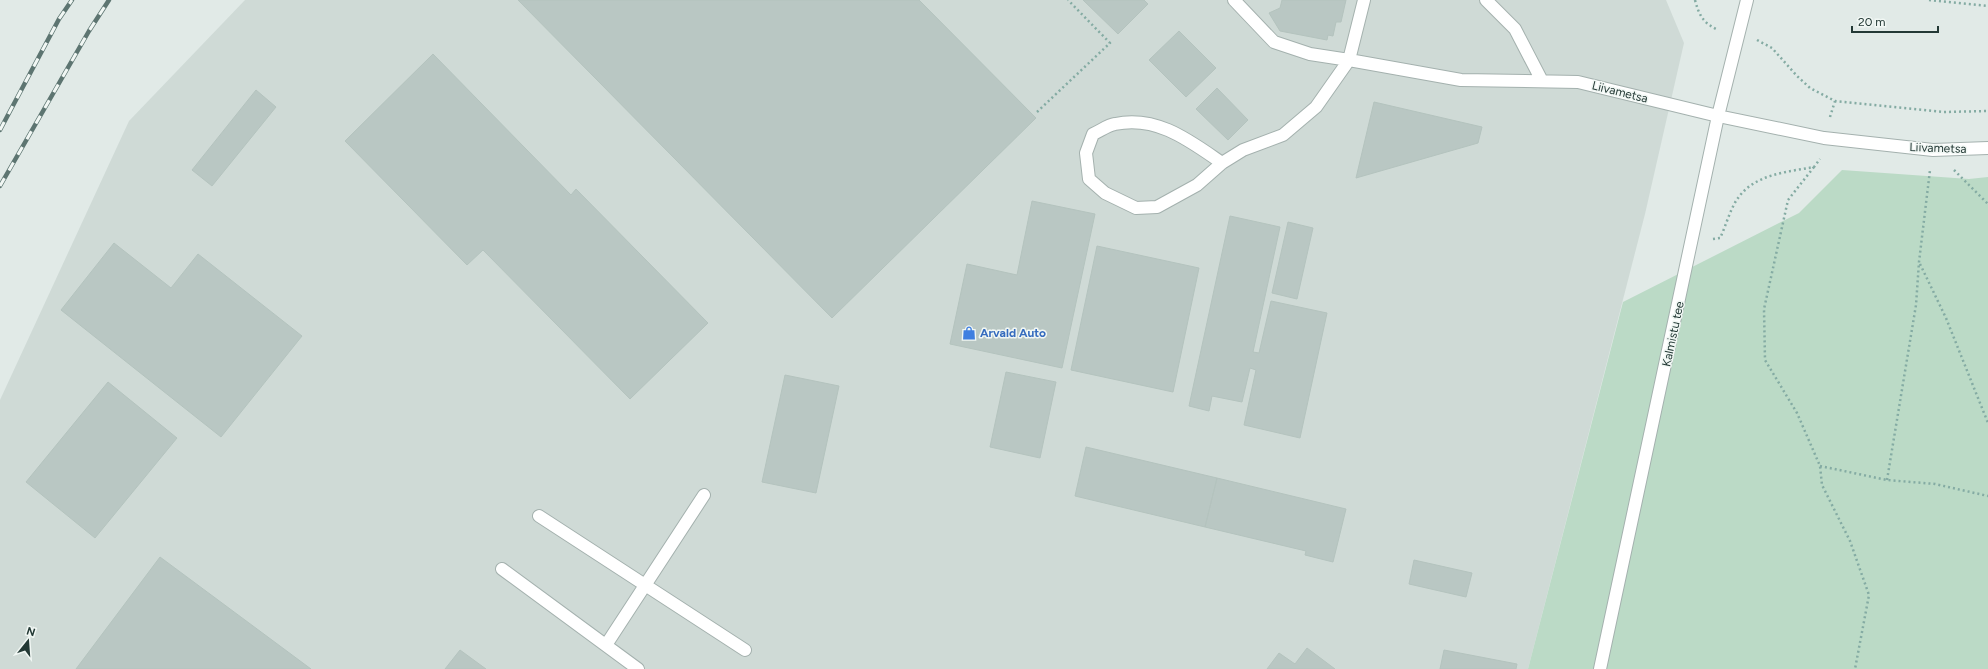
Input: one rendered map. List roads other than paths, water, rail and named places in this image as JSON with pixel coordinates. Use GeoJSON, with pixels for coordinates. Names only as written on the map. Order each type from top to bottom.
{"type":"FeatureCollection","features":[{"type":"Feature","properties":{"kind":"street","name":"Liivametsa"},"geometry":{"type":"LineString","coordinates":[[1234,0],[1274,42],[1310,54],[1461,80],[1578,82],[1718,116],[1824,138],[1933,150],[1988,148]]}},
{"type":"Feature","properties":{"kind":"street"},"geometry":{"type":"LineString","coordinates":[[1222,163],[1182,135],[1160,125],[1132,122],[1114,124],[1093,134],[1086,153],[1089,179],[1105,193],[1136,208],[1157,207],[1197,185],[1222,163],[1243,150],[1283,135],[1316,107],[1349,60],[1364,0]]}},
{"type":"Feature","properties":{"kind":"street"},"geometry":{"type":"LineString","coordinates":[[1486,0],[1515,28],[1542,81]]}},
{"type":"Feature","properties":{"kind":"street","name":"Kalmistu tee"},"geometry":{"type":"LineString","coordinates":[[1600,669],[1693,241],[1718,116],[1747,0]]}},
{"type":"Feature","properties":{"kind":"street"},"geometry":{"type":"LineString","coordinates":[[606,645],[704,495]]}},
{"type":"Feature","properties":{"kind":"street"},"geometry":{"type":"LineString","coordinates":[[539,516],[745,650]]}},
{"type":"Feature","properties":{"kind":"street"},"geometry":{"type":"LineString","coordinates":[[502,569],[638,669]]}},
{"type":"Feature","properties":{"kind":"railway"},"geometry":{"type":"LineString","coordinates":[[0,130],[59,19],[72,0]]}},
{"type":"Feature","properties":{"kind":"railway"},"geometry":{"type":"LineString","coordinates":[[0,186],[89,31],[109,0]]}},
{"type":"Feature","properties":{"kind":"place","name":"Arvald Auto"},"geometry":{"type":"Point","coordinates":[969,333]}}]}
